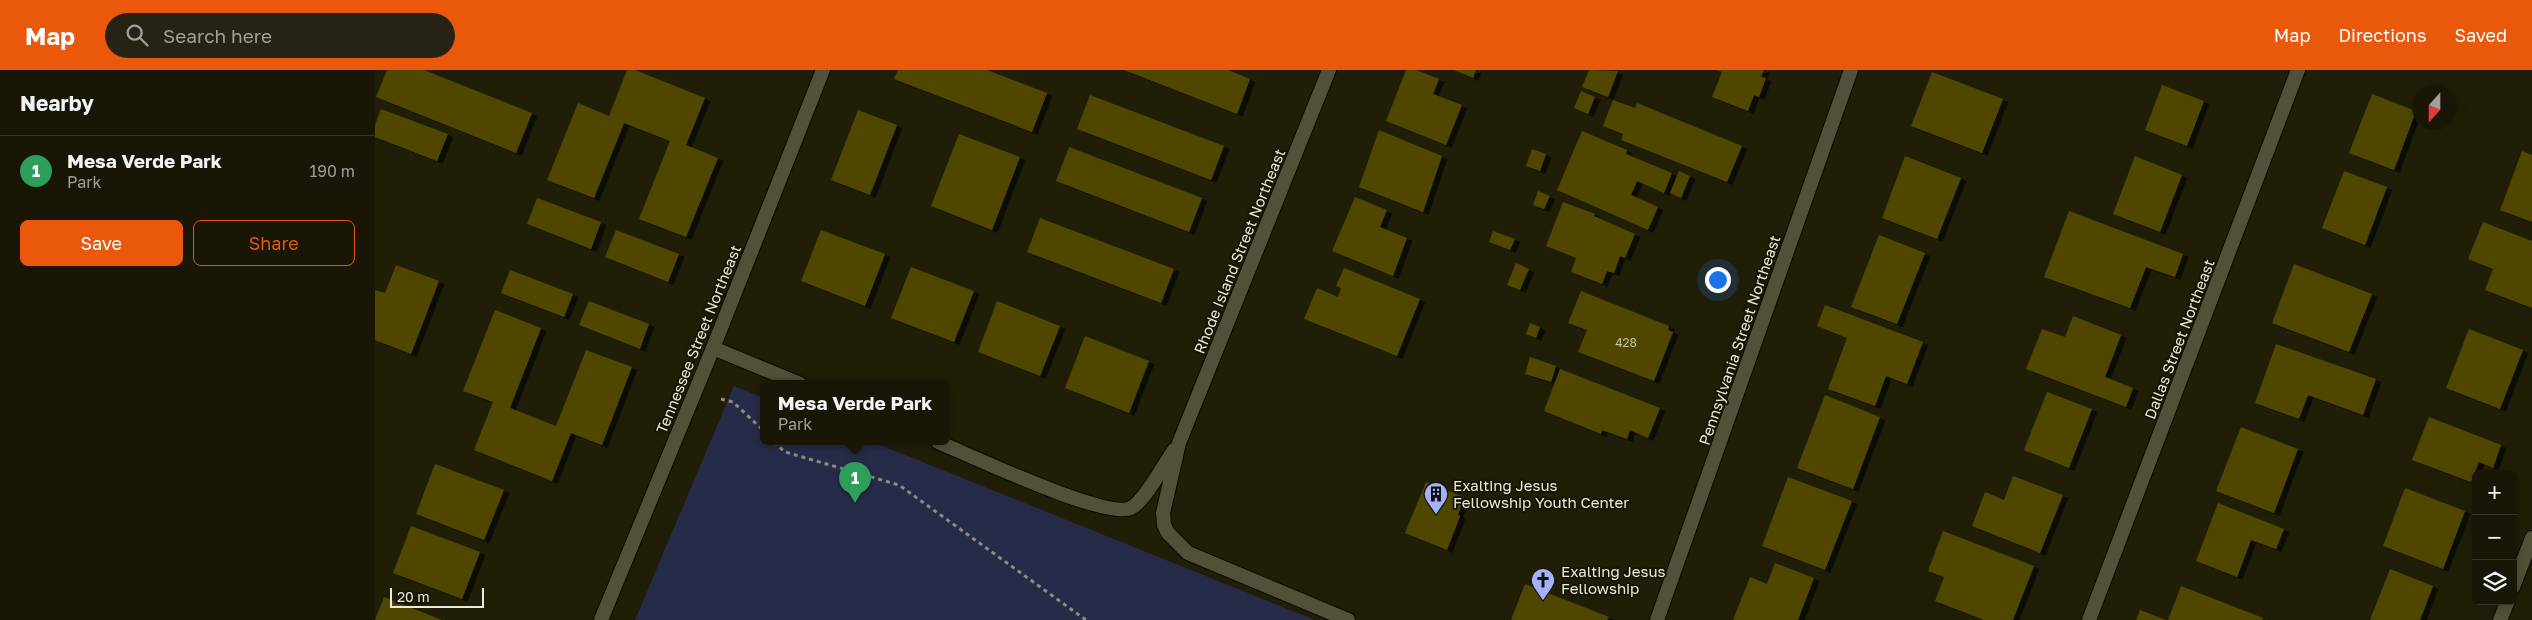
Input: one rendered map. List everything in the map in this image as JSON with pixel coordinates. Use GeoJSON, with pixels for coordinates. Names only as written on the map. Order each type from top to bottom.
{"type":"FeatureCollection","features":[{"type":"Feature","properties":{"kind":"street","name":"Tennessee Street Northeast"},"geometry":{"type":"LineString","coordinates":[[601,620],[713,348],[823,70]]}},
{"type":"Feature","properties":{"kind":"street","name":"Rhode Island Street Northeast"},"geometry":{"type":"LineString","coordinates":[[1329,70],[1179,443],[1163,513],[1164,525],[1175,542],[1189,554],[1204,562],[1348,620]]}},
{"type":"Feature","properties":{"kind":"street","name":"Pennsylvania Street Northeast"},"geometry":{"type":"LineString","coordinates":[[1657,620],[1851,70]]}},
{"type":"Feature","properties":{"kind":"street","name":"Dallas Street Northeast"},"geometry":{"type":"LineString","coordinates":[[2089,620],[2298,70]]}},
{"type":"Feature","properties":{"kind":"street"},"geometry":{"type":"LineString","coordinates":[[713,348],[790,380]]}},
{"type":"Feature","properties":{"kind":"street","name":"Rhode Island Street Northeast"},"geometry":{"type":"LineString","coordinates":[[945,445],[1085,502],[1119,510],[1131,508],[1141,501],[1179,443]]}},
{"type":"Feature","properties":{"kind":"street"},"geometry":{"type":"LineString","coordinates":[[2517,577],[2532,538]]}},
{"type":"Feature","properties":{"kind":"street"},"geometry":{"type":"LineString","coordinates":[[2501,620],[2507,605]]}},
{"type":"Feature","properties":{"kind":"path"},"geometry":{"type":"LineString","coordinates":[[721,400],[733,402],[760,428]]}},
{"type":"Feature","properties":{"kind":"path"},"geometry":{"type":"LineString","coordinates":[[777,445],[785,452],[899,485],[1085,620]]}},
{"type":"Feature","properties":{"kind":"shaded area"},"geometry":{"type":"Polygon","coordinates":[[[734,386],[760,396],[760,445],[880,445],[1315,620],[635,620],[734,386]]]}},
{"type":"Feature","properties":{"kind":"building"},"geometry":{"type":"Polygon","coordinates":[[[387,70],[424,70],[532,113],[516,153],[376,97],[387,70]]]}},
{"type":"Feature","properties":{"kind":"building"},"geometry":{"type":"Polygon","coordinates":[[[627,70],[635,70],[705,98],[686,145],[718,158],[686,237],[639,219],[670,141],[624,123],[594,198],[547,180],[578,103],[609,116],[627,70]]]}},
{"type":"Feature","properties":{"kind":"building"},"geometry":{"type":"Polygon","coordinates":[[[898,70],[987,70],[1047,93],[1032,132],[894,79],[898,70]]]}},
{"type":"Feature","properties":{"kind":"building"},"geometry":{"type":"Polygon","coordinates":[[[1124,70],[1228,70],[1250,79],[1237,114],[1124,70]]]}},
{"type":"Feature","properties":{"kind":"building"},"geometry":{"type":"Polygon","coordinates":[[[1406,70],[1416,70],[1439,79],[1433,94],[1462,105],[1446,145],[1386,121],[1406,70]]]}},
{"type":"Feature","properties":{"kind":"building"},"geometry":{"type":"Polygon","coordinates":[[[1454,70],[1476,70],[1473,78],[1454,70]]]}},
{"type":"Feature","properties":{"kind":"building"},"geometry":{"type":"Polygon","coordinates":[[[1589,70],[1618,71],[1608,97],[1582,87],[1589,70]]]}},
{"type":"Feature","properties":{"kind":"building"},"geometry":{"type":"Polygon","coordinates":[[[1717,70],[1764,70],[1761,77],[1766,78],[1759,97],[1754,95],[1748,111],[1712,97],[1722,72],[1717,70]]]}},
{"type":"Feature","properties":{"kind":"building"},"geometry":{"type":"Polygon","coordinates":[[[1932,72],[2003,99],[1982,153],[1911,126],[1932,72]]]}},
{"type":"Feature","properties":{"kind":"building"},"geometry":{"type":"Polygon","coordinates":[[[2162,85],[2204,101],[2187,146],[2145,130],[2162,85]]]}},
{"type":"Feature","properties":{"kind":"building"},"geometry":{"type":"Polygon","coordinates":[[[1581,91],[1595,97],[1588,114],[1574,108],[1581,91]]]}},
{"type":"Feature","properties":{"kind":"building"},"geometry":{"type":"Polygon","coordinates":[[[2372,94],[2412,109],[2412,122],[2394,170],[2349,153],[2372,94]]]}},
{"type":"Feature","properties":{"kind":"building"},"geometry":{"type":"Polygon","coordinates":[[[1090,95],[1224,146],[1211,180],[1077,129],[1090,95]]]}},
{"type":"Feature","properties":{"kind":"building"},"geometry":{"type":"Polygon","coordinates":[[[1613,100],[1635,108],[1637,103],[1742,146],[1727,182],[1621,140],[1623,134],[1603,126],[1613,100]]]}},
{"type":"Feature","properties":{"kind":"building"},"geometry":{"type":"Polygon","coordinates":[[[381,109],[448,134],[437,161],[375,137],[375,125],[381,109]]]}},
{"type":"Feature","properties":{"kind":"building"},"geometry":{"type":"Polygon","coordinates":[[[858,110],[897,125],[870,195],[831,180],[858,110]]]}},
{"type":"Feature","properties":{"kind":"building"},"geometry":{"type":"Polygon","coordinates":[[[1379,130],[1442,156],[1423,212],[1359,187],[1379,130]]]}},
{"type":"Feature","properties":{"kind":"building"},"geometry":{"type":"Polygon","coordinates":[[[1582,131],[1627,150],[1626,154],[1672,173],[1664,193],[1637,181],[1631,195],[1658,207],[1648,230],[1557,190],[1582,131]]]}},
{"type":"Feature","properties":{"kind":"building"},"geometry":{"type":"Polygon","coordinates":[[[959,134],[1020,157],[992,230],[931,206],[959,134]]]}},
{"type":"Feature","properties":{"kind":"building"},"geometry":{"type":"Polygon","coordinates":[[[1069,147],[1202,198],[1189,232],[1056,181],[1069,147]]]}},
{"type":"Feature","properties":{"kind":"building"},"geometry":{"type":"Polygon","coordinates":[[[1532,149],[1546,154],[1540,171],[1526,166],[1532,149]]]}},
{"type":"Feature","properties":{"kind":"building"},"geometry":{"type":"Polygon","coordinates":[[[2522,151],[2532,155],[2532,222],[2500,210],[2522,151]]]}},
{"type":"Feature","properties":{"kind":"building"},"geometry":{"type":"Polygon","coordinates":[[[1905,156],[1961,178],[1937,239],[1882,218],[1905,156]]]}},
{"type":"Feature","properties":{"kind":"building"},"geometry":{"type":"Polygon","coordinates":[[[2135,156],[2182,175],[2160,232],[2113,214],[2135,156]]]}},
{"type":"Feature","properties":{"kind":"building"},"geometry":{"type":"Polygon","coordinates":[[[1679,171],[1690,176],[1681,198],[1670,193],[1679,171]]]}},
{"type":"Feature","properties":{"kind":"building"},"geometry":{"type":"Polygon","coordinates":[[[2344,171],[2387,187],[2365,245],[2322,228],[2344,171]]]}},
{"type":"Feature","properties":{"kind":"building"},"geometry":{"type":"Polygon","coordinates":[[[1538,191],[1550,196],[1544,209],[1533,205],[1538,191]]]}},
{"type":"Feature","properties":{"kind":"building"},"geometry":{"type":"Polygon","coordinates":[[[1355,197],[1387,210],[1380,227],[1407,238],[1393,276],[1332,251],[1355,197]]]}},
{"type":"Feature","properties":{"kind":"building"},"geometry":{"type":"Polygon","coordinates":[[[537,198],[601,222],[591,249],[527,224],[537,198]]]}},
{"type":"Feature","properties":{"kind":"building"},"geometry":{"type":"Polygon","coordinates":[[[1563,202],[1595,214],[1594,216],[1635,234],[1625,258],[1620,256],[1614,273],[1607,271],[1602,284],[1571,272],[1576,258],[1546,246],[1563,202]]]}},
{"type":"Feature","properties":{"kind":"building"},"geometry":{"type":"Polygon","coordinates":[[[2069,211],[2183,254],[2175,277],[2146,267],[2130,308],[2044,277],[2069,211]]]}},
{"type":"Feature","properties":{"kind":"building"},"geometry":{"type":"Polygon","coordinates":[[[1040,218],[1174,269],[1161,303],[1027,252],[1040,218]]]}},
{"type":"Feature","properties":{"kind":"building"},"geometry":{"type":"Polygon","coordinates":[[[2483,222],[2532,241],[2532,308],[2485,290],[2493,269],[2468,259],[2483,222]]]}},
{"type":"Feature","properties":{"kind":"building"},"geometry":{"type":"Polygon","coordinates":[[[616,230],[679,254],[668,282],[605,257],[616,230]]]}},
{"type":"Feature","properties":{"kind":"building"},"geometry":{"type":"Polygon","coordinates":[[[821,230],[885,254],[865,306],[801,281],[821,230]]]}},
{"type":"Feature","properties":{"kind":"building"},"geometry":{"type":"Polygon","coordinates":[[[1493,231],[1515,239],[1510,250],[1489,242],[1493,231]]]}},
{"type":"Feature","properties":{"kind":"building"},"geometry":{"type":"Polygon","coordinates":[[[1879,235],[1925,253],[1897,324],[1851,307],[1879,235]]]}},
{"type":"Feature","properties":{"kind":"building"},"geometry":{"type":"Polygon","coordinates":[[[1516,263],[1529,269],[1520,290],[1507,285],[1516,263]]]}},
{"type":"Feature","properties":{"kind":"building"},"geometry":{"type":"Polygon","coordinates":[[[2294,264],[2372,294],[2349,352],[2272,323],[2294,264]]]}},
{"type":"Feature","properties":{"kind":"building"},"geometry":{"type":"Polygon","coordinates":[[[396,265],[439,281],[411,354],[375,340],[375,290],[385,293],[396,265]]]}},
{"type":"Feature","properties":{"kind":"building"},"geometry":{"type":"Polygon","coordinates":[[[911,267],[974,291],[954,342],[891,318],[911,267]]]}},
{"type":"Feature","properties":{"kind":"building"},"geometry":{"type":"Polygon","coordinates":[[[1344,268],[1420,299],[1397,356],[1304,319],[1317,288],[1338,297],[1341,288],[1336,286],[1344,268]]]}},
{"type":"Feature","properties":{"kind":"building"},"geometry":{"type":"Polygon","coordinates":[[[510,270],[573,294],[564,317],[501,293],[510,270]]]}},
{"type":"Feature","properties":{"kind":"building"},"geometry":{"type":"Polygon","coordinates":[[[1581,291],[1669,326],[1668,330],[1673,332],[1654,381],[1578,352],[1587,330],[1568,323],[1581,291]]]}},
{"type":"Feature","properties":{"kind":"building"},"geometry":{"type":"Polygon","coordinates":[[[589,301],[649,324],[640,349],[579,325],[589,301]]]}},
{"type":"Feature","properties":{"kind":"building"},"geometry":{"type":"Polygon","coordinates":[[[997,301],[1060,326],[1040,376],[978,352],[997,301]]]}},
{"type":"Feature","properties":{"kind":"building"},"geometry":{"type":"Polygon","coordinates":[[[1825,305],[1923,342],[1907,384],[1886,376],[1875,406],[1828,389],[1847,338],[1817,326],[1825,305]]]}},
{"type":"Feature","properties":{"kind":"building"},"geometry":{"type":"Polygon","coordinates":[[[495,310],[541,328],[510,408],[556,426],[586,350],[632,367],[602,445],[571,433],[552,481],[474,450],[493,402],[463,391],[495,310]]]}},
{"type":"Feature","properties":{"kind":"building"},"geometry":{"type":"Polygon","coordinates":[[[2073,316],[2121,335],[2105,377],[2133,388],[2126,407],[2026,369],[2042,329],[2065,337],[2073,316]]]}},
{"type":"Feature","properties":{"kind":"building"},"geometry":{"type":"Polygon","coordinates":[[[1530,323],[1540,327],[1536,338],[1526,334],[1530,323]]]}},
{"type":"Feature","properties":{"kind":"building"},"geometry":{"type":"Polygon","coordinates":[[[2469,329],[2523,350],[2500,409],[2446,388],[2469,329]]]}},
{"type":"Feature","properties":{"kind":"building"},"geometry":{"type":"Polygon","coordinates":[[[1085,336],[1149,361],[1129,413],[1065,388],[1085,336]]]}},
{"type":"Feature","properties":{"kind":"building"},"geometry":{"type":"Polygon","coordinates":[[[2276,344],[2376,379],[2363,415],[2308,395],[2299,419],[2255,403],[2276,344]]]}},
{"type":"Feature","properties":{"kind":"building"},"geometry":{"type":"Polygon","coordinates":[[[1530,357],[1556,366],[1551,382],[1525,374],[1530,357]]]}},
{"type":"Feature","properties":{"kind":"building"},"geometry":{"type":"Polygon","coordinates":[[[1560,369],[1660,408],[1648,438],[1630,430],[1627,439],[1602,430],[1601,434],[1544,411],[1560,369]]]}},
{"type":"Feature","properties":{"kind":"building"},"geometry":{"type":"Polygon","coordinates":[[[2047,392],[2092,409],[2069,468],[2024,450],[2047,392]]]}},
{"type":"Feature","properties":{"kind":"building"},"geometry":{"type":"Polygon","coordinates":[[[1825,395],[1880,417],[1853,489],[1797,468],[1825,395]]]}},
{"type":"Feature","properties":{"kind":"building"},"geometry":{"type":"Polygon","coordinates":[[[2429,417],[2501,445],[2493,468],[2479,462],[2476,470],[2472,470],[2471,482],[2412,460],[2429,417]]]}},
{"type":"Feature","properties":{"kind":"building"},"geometry":{"type":"Polygon","coordinates":[[[2241,427],[2298,449],[2274,513],[2216,491],[2241,427]]]}},
{"type":"Feature","properties":{"kind":"building"},"geometry":{"type":"Polygon","coordinates":[[[435,464],[504,490],[484,540],[416,514],[435,464]]]}},
{"type":"Feature","properties":{"kind":"building"},"geometry":{"type":"Polygon","coordinates":[[[2013,476],[2063,495],[2040,553],[1972,526],[1985,492],[2004,500],[2013,476]]]}},
{"type":"Feature","properties":{"kind":"building"},"geometry":{"type":"Polygon","coordinates":[[[1788,477],[1852,501],[1825,570],[1762,546],[1788,477]]]}},
{"type":"Feature","properties":{"kind":"building","name":"Exalting Jesus Fellowship Youth Center"},"geometry":{"type":"Polygon","coordinates":[[[1426,482],[1464,497],[1458,515],[1460,516],[1447,550],[1405,533],[1426,482]]]}},
{"type":"Feature","properties":{"kind":"building"},"geometry":{"type":"Polygon","coordinates":[[[2405,488],[2465,511],[2443,569],[2383,546],[2405,488]]]}},
{"type":"Feature","properties":{"kind":"building"},"geometry":{"type":"Polygon","coordinates":[[[2218,503],[2284,529],[2276,549],[2251,540],[2237,577],[2196,561],[2218,503]]]}},
{"type":"Feature","properties":{"kind":"building"},"geometry":{"type":"Polygon","coordinates":[[[411,526],[480,552],[462,599],[393,573],[411,526]]]}},
{"type":"Feature","properties":{"kind":"building"},"geometry":{"type":"Polygon","coordinates":[[[1943,531],[2034,566],[2013,620],[1984,620],[1935,601],[1944,577],[1928,571],[1943,531]]]}},
{"type":"Feature","properties":{"kind":"building"},"geometry":{"type":"Polygon","coordinates":[[[1775,563],[1814,578],[1798,620],[1733,620],[1750,577],[1767,584],[1775,563]]]}},
{"type":"Feature","properties":{"kind":"building"},"geometry":{"type":"Polygon","coordinates":[[[2390,569],[2433,586],[2420,620],[2370,620],[2390,569]]]}},
{"type":"Feature","properties":{"kind":"building","name":"Exalting Jesus Fellowship"},"geometry":{"type":"Polygon","coordinates":[[[1525,584],[1609,617],[1607,620],[1511,620],[1525,584]]]}},
{"type":"Feature","properties":{"kind":"building"},"geometry":{"type":"Polygon","coordinates":[[[2181,586],[2263,618],[2262,620],[2168,620],[2181,586]]]}},
{"type":"Feature","properties":{"kind":"building"},"geometry":{"type":"Polygon","coordinates":[[[384,597],[442,620],[375,620],[384,597]]]}},
{"type":"Feature","properties":{"kind":"building"},"geometry":{"type":"Polygon","coordinates":[[[2140,610],[2166,620],[2136,620],[2140,610]]]}},
{"type":"Feature","properties":{"kind":"place","name":"Mesa Verde Park"},"geometry":{"type":"Point","coordinates":[855,503]}},
{"type":"Feature","properties":{"kind":"place","name":"Exalting Jesus Fellowship Youth Center"},"geometry":{"type":"Point","coordinates":[1436,515]}},
{"type":"Feature","properties":{"kind":"place","name":"Exalting Jesus Fellowship"},"geometry":{"type":"Point","coordinates":[1543,601]}}]}
